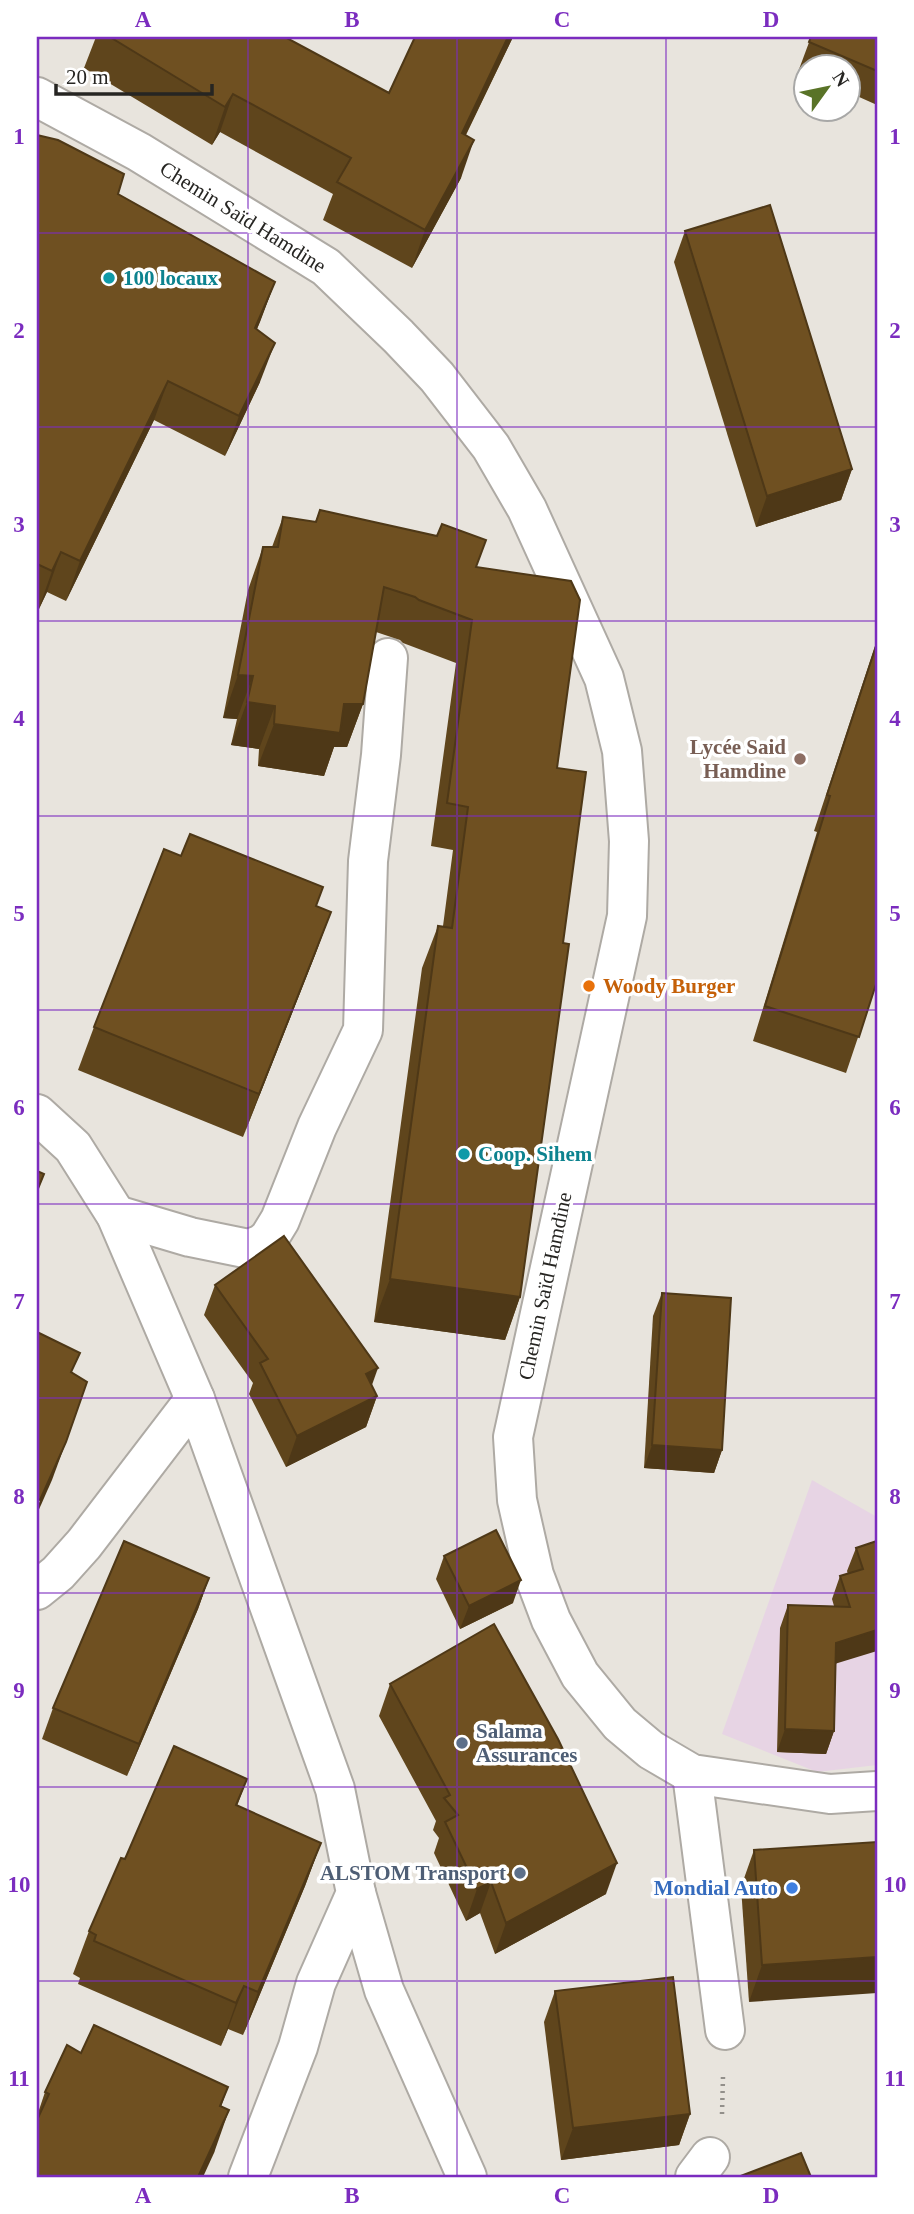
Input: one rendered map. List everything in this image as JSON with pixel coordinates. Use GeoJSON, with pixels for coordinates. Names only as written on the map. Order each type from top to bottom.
{"type":"FeatureCollection","features":[{"type":"Feature","properties":{"kind":"street","name":"Chemin Saïd Hamdine"},"geometry":{"type":"LineString","coordinates":[[37,97],[139,152],[326,267],[437,377],[491,447],[527,509],[604,678],[622,751],[629,841],[627,916],[513,1437],[517,1500],[534,1575],[551,1620],[580,1675],[620,1724],[651,1750],[692,1774],[830,1794],[877,1791]]}},
{"type":"Feature","properties":{"kind":"street"},"geometry":{"type":"LineString","coordinates":[[116,1215],[190,1237],[249,1249],[269,1238],[279,1220],[317,1127],[363,1030],[368,861],[381,755],[388,658]]}},
{"type":"Feature","properties":{"kind":"street"},"geometry":{"type":"LineString","coordinates":[[37,1114],[73,1147],[116,1215],[195,1399],[335,1788],[356,1893],[384,1990],[467,2177]]}},
{"type":"Feature","properties":{"kind":"street"},"geometry":{"type":"LineString","coordinates":[[37,1590],[58,1573],[84,1544],[195,1399]]}},
{"type":"Feature","properties":{"kind":"street"},"geometry":{"type":"LineString","coordinates":[[692,1774],[724,2031]]}},
{"type":"Feature","properties":{"kind":"street"},"geometry":{"type":"LineString","coordinates":[[248,2177],[298,2047],[316,1983],[356,1893]]}},
{"type":"Feature","properties":{"kind":"path"},"geometry":{"type":"LineString","coordinates":[[703,2167],[722,2114],[724,2031]]}},
{"type":"Feature","properties":{"kind":"shaded area"},"geometry":{"type":"Polygon","coordinates":[[[812,1480],[877,1517],[877,1765],[817,1772],[722,1734],[812,1480]]]}},
{"type":"Feature","properties":{"kind":"building"},"geometry":{"type":"Polygon","coordinates":[[[110,37],[285,37],[389,93],[415,37],[508,37],[462,133],[474,140],[425,230],[337,182],[351,158],[233,94],[225,107],[110,37]]]}},
{"type":"Feature","properties":{"kind":"building"},"geometry":{"type":"Polygon","coordinates":[[[811,37],[877,37],[877,71],[862,65],[862,52],[832,52],[809,42],[811,37]]]}},
{"type":"Feature","properties":{"kind":"building"},"geometry":{"type":"Polygon","coordinates":[[[37,135],[58,140],[124,174],[118,194],[275,282],[255,328],[275,343],[239,416],[168,381],[80,561],[61,552],[52,571],[37,564],[37,135]]]}},
{"type":"Feature","properties":{"kind":"building"},"geometry":{"type":"Polygon","coordinates":[[[770,205],[852,469],[767,496],[685,231],[770,205]]]}},
{"type":"Feature","properties":{"kind":"building"},"geometry":{"type":"Polygon","coordinates":[[[320,510],[437,536],[442,524],[486,540],[476,567],[571,581],[580,600],[557,768],[586,772],[563,943],[569,944],[520,1297],[390,1279],[438,926],[452,928],[468,807],[447,803],[472,620],[384,587],[363,704],[344,704],[340,733],[274,724],[275,706],[247,702],[253,676],[238,675],[263,547],[278,547],[283,517],[316,522],[320,510]]]}},
{"type":"Feature","properties":{"kind":"building"},"geometry":{"type":"Polygon","coordinates":[[[877,643],[877,981],[859,1037],[765,1006],[830,796],[827,795],[877,643]]]}},
{"type":"Feature","properties":{"kind":"building"},"geometry":{"type":"Polygon","coordinates":[[[190,834],[323,887],[316,906],[331,912],[259,1094],[94,1027],[164,849],[181,856],[190,834]]]}},
{"type":"Feature","properties":{"kind":"building"},"geometry":{"type":"Polygon","coordinates":[[[37,1171],[44,1174],[37,1191],[37,1171]]]}},
{"type":"Feature","properties":{"kind":"building"},"geometry":{"type":"Polygon","coordinates":[[[284,1236],[378,1368],[366,1374],[377,1396],[297,1436],[260,1363],[268,1359],[215,1285],[284,1236]]]}},
{"type":"Feature","properties":{"kind":"building"},"geometry":{"type":"Polygon","coordinates":[[[662,1293],[731,1298],[722,1450],[652,1445],[662,1293]]]}},
{"type":"Feature","properties":{"kind":"building"},"geometry":{"type":"Polygon","coordinates":[[[37,1332],[80,1353],[71,1372],[87,1382],[66,1442],[40,1500],[37,1499],[37,1332]]]}},
{"type":"Feature","properties":{"kind":"building"},"geometry":{"type":"Polygon","coordinates":[[[496,1530],[521,1580],[469,1606],[444,1556],[496,1530]]]}},
{"type":"Feature","properties":{"kind":"building"},"geometry":{"type":"Polygon","coordinates":[[[124,1541],[209,1578],[139,1744],[53,1708],[124,1541]]]}},
{"type":"Feature","properties":{"kind":"building"},"geometry":{"type":"Polygon","coordinates":[[[877,1541],[877,1630],[836,1643],[834,1731],[785,1729],[788,1605],[850,1607],[840,1576],[863,1569],[856,1548],[877,1541]]]}},
{"type":"Feature","properties":{"kind":"building"},"geometry":{"type":"Polygon","coordinates":[[[494,1624],[558,1739],[617,1863],[506,1923],[491,1882],[477,1889],[445,1822],[458,1815],[444,1798],[450,1795],[390,1684],[494,1624]]]}},
{"type":"Feature","properties":{"kind":"building"},"geometry":{"type":"Polygon","coordinates":[[[174,1746],[247,1779],[236,1805],[321,1843],[258,1992],[244,1986],[236,2003],[94,1941],[96,1935],[89,1931],[121,1858],[125,1859],[174,1746]]]}},
{"type":"Feature","properties":{"kind":"building"},"geometry":{"type":"Polygon","coordinates":[[[877,1842],[877,1957],[762,1965],[754,1850],[877,1842]]]}},
{"type":"Feature","properties":{"kind":"building"},"geometry":{"type":"Polygon","coordinates":[[[673,1977],[690,2114],[573,2128],[555,1991],[673,1977]]]}},
{"type":"Feature","properties":{"kind":"building"},"geometry":{"type":"Polygon","coordinates":[[[94,2025],[228,2087],[220,2106],[229,2110],[198,2177],[37,2177],[37,2120],[49,2094],[45,2092],[67,2045],[81,2053],[94,2025]]]}},
{"type":"Feature","properties":{"kind":"building"},"geometry":{"type":"Polygon","coordinates":[[[801,2153],[811,2177],[738,2177],[801,2153]]]}},
{"type":"Feature","properties":{"kind":"place","name":"100 locaux"},"geometry":{"type":"Point","coordinates":[109,278]}},
{"type":"Feature","properties":{"kind":"place","name":"Lycée Said Hamdine"},"geometry":{"type":"Point","coordinates":[800,759]}},
{"type":"Feature","properties":{"kind":"place","name":"Woody Burger"},"geometry":{"type":"Point","coordinates":[589,986]}},
{"type":"Feature","properties":{"kind":"place","name":"Coop. Sihem"},"geometry":{"type":"Point","coordinates":[464,1154]}},
{"type":"Feature","properties":{"kind":"place","name":"Salama Assurances"},"geometry":{"type":"Point","coordinates":[462,1743]}},
{"type":"Feature","properties":{"kind":"place","name":"ALSTOM Transport"},"geometry":{"type":"Point","coordinates":[520,1873]}},
{"type":"Feature","properties":{"kind":"place","name":"Mondial Auto"},"geometry":{"type":"Point","coordinates":[792,1888]}}]}
